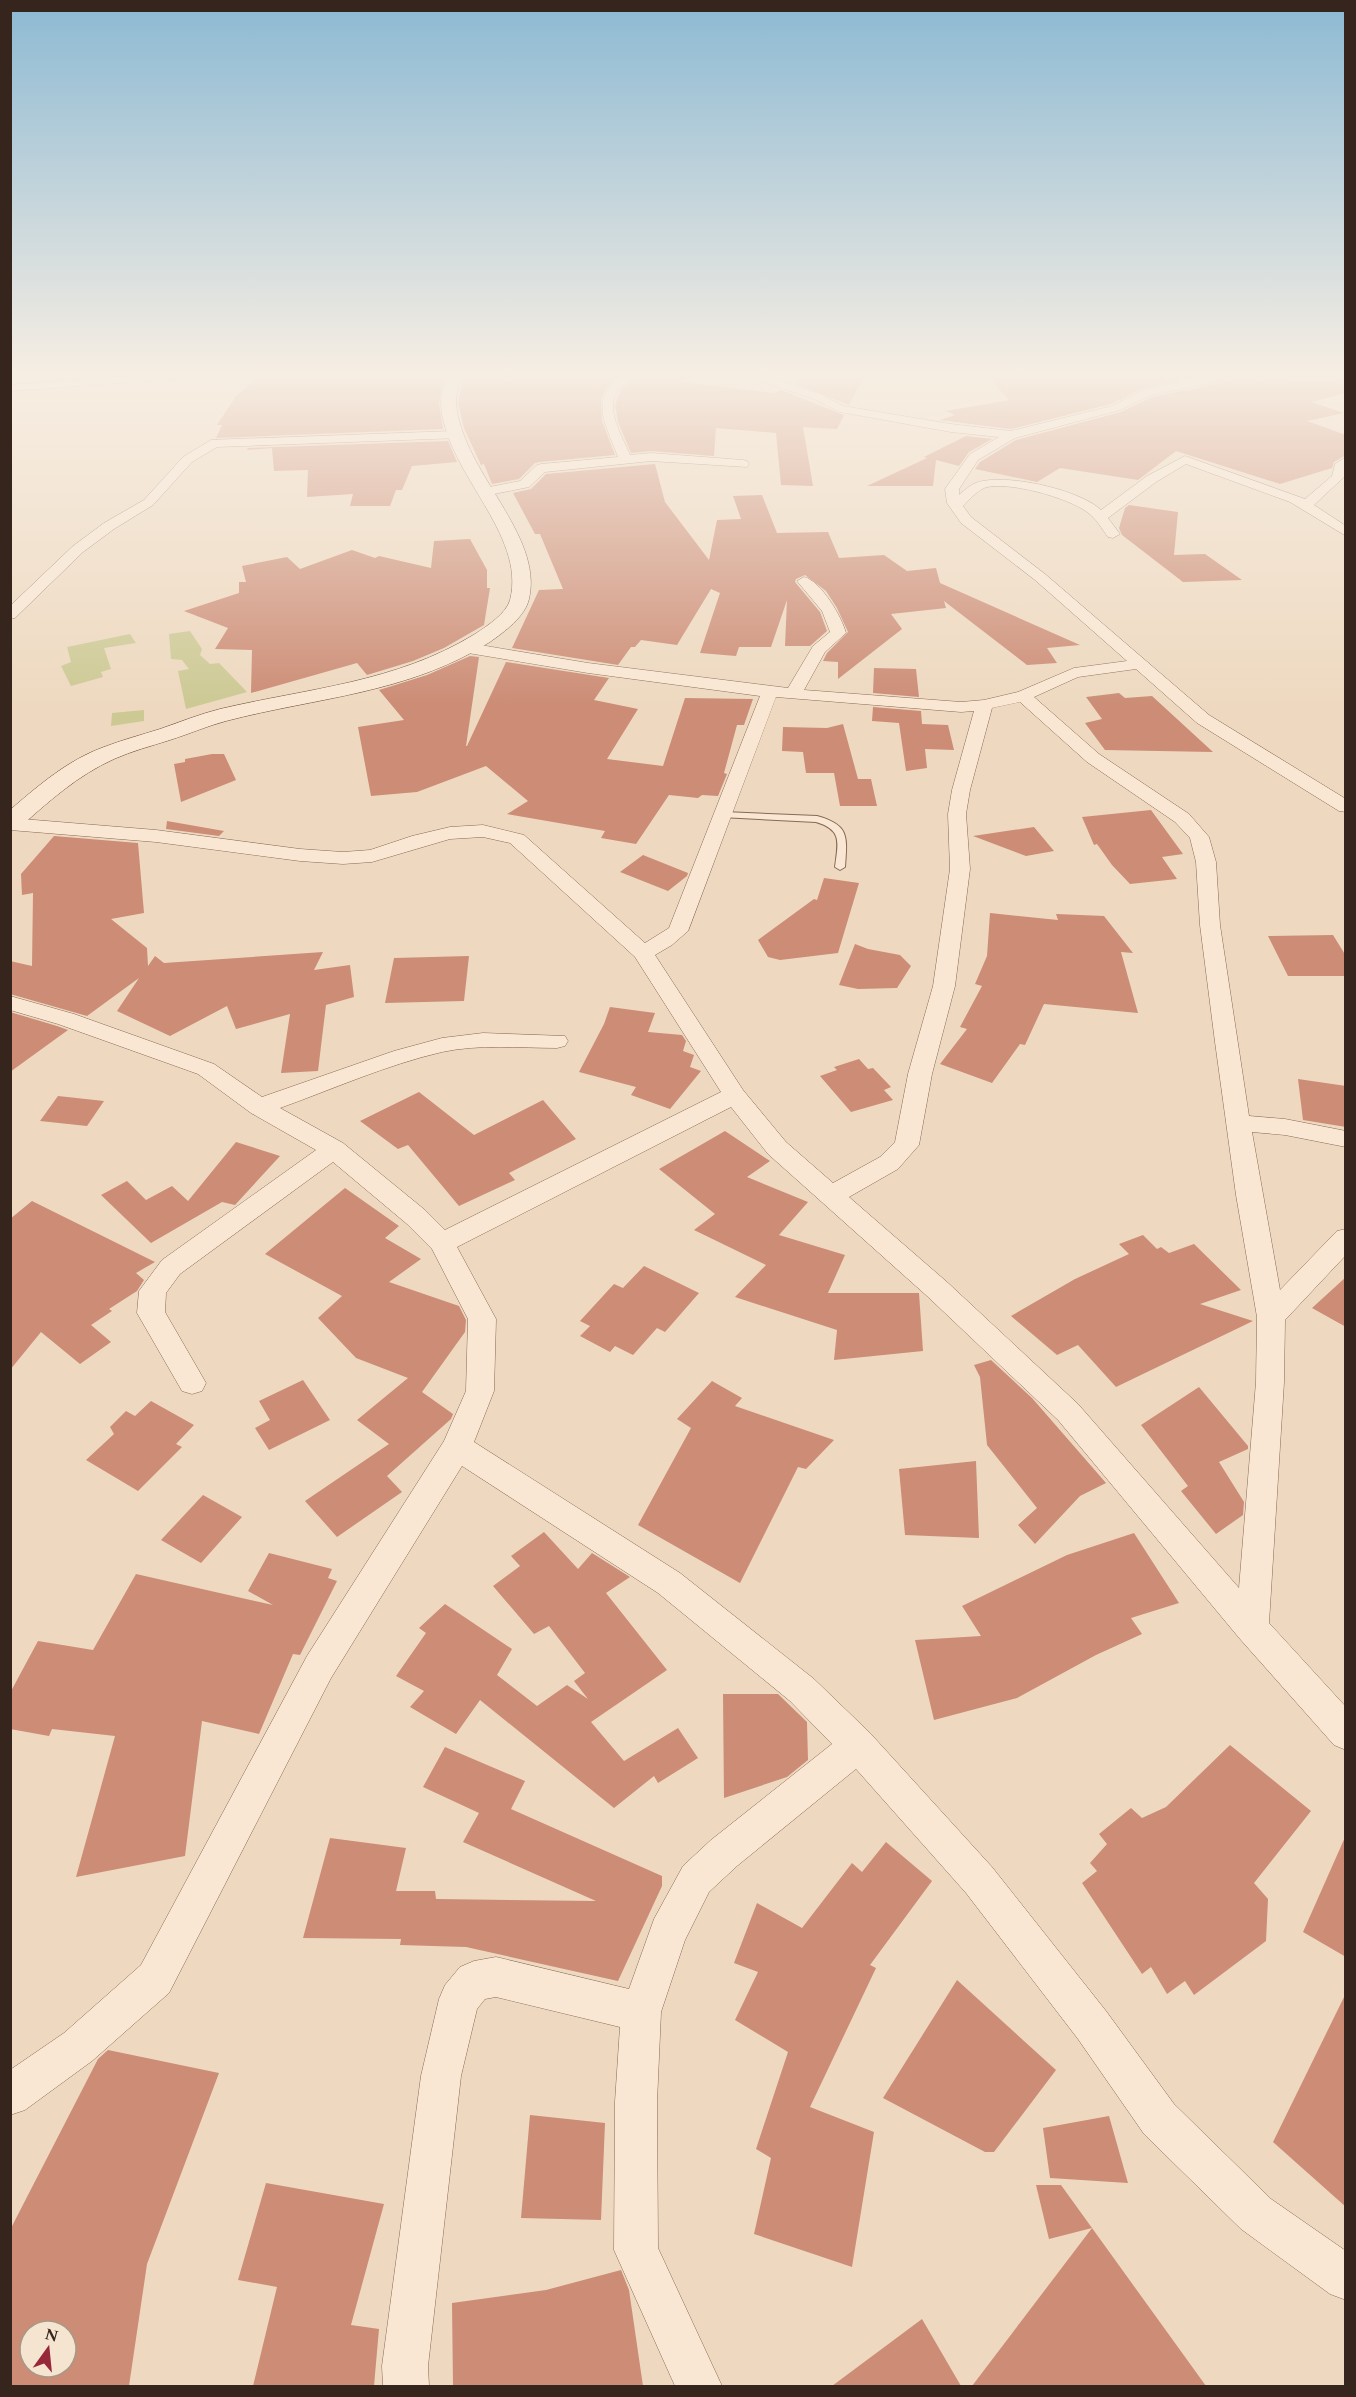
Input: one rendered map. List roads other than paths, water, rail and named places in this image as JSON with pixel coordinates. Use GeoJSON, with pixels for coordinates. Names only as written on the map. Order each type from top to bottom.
{"type":"FeatureCollection","features":[{"type":"Feature","properties":{"kind":"main road"},"geometry":{"type":"LineString","coordinates":[[10,823],[74,771],[106,754],[219,716],[380,683],[431,666],[468,648],[506,620],[519,600],[524,579],[517,552],[480,484]]}},
{"type":"Feature","properties":{"kind":"street"},"geometry":{"type":"LineString","coordinates":[[10,615],[38,585],[102,530],[152,499],[165,484]]}},
{"type":"Feature","properties":{"kind":"street"},"geometry":{"type":"LineString","coordinates":[[484,492],[524,484]]}},
{"type":"Feature","properties":{"kind":"street"},"geometry":{"type":"LineString","coordinates":[[956,484],[952,489],[956,506],[966,520],[1040,577],[1203,719],[1346,807]]}},
{"type":"Feature","properties":{"kind":"street"},"geometry":{"type":"LineString","coordinates":[[956,506],[978,487],[998,484],[1023,487],[1076,499],[1101,517],[1113,534]]}},
{"type":"Feature","properties":{"kind":"street"},"geometry":{"type":"LineString","coordinates":[[1101,517],[1143,484]]}},
{"type":"Feature","properties":{"kind":"street"},"geometry":{"type":"LineString","coordinates":[[1254,484],[1295,498],[1346,532]]}},
{"type":"Feature","properties":{"kind":"street"},"geometry":{"type":"LineString","coordinates":[[1305,506],[1330,484]]}},
{"type":"Feature","properties":{"kind":"street"},"geometry":{"type":"LineString","coordinates":[[794,693],[819,649],[838,633],[837,624],[828,610],[804,581]]}},
{"type":"Feature","properties":{"kind":"street"},"geometry":{"type":"LineString","coordinates":[[468,648],[588,668],[770,692],[961,707],[984,705],[1023,696],[1074,673],[1139,664]]}},
{"type":"Feature","properties":{"kind":"street"},"geometry":{"type":"LineString","coordinates":[[643,953],[678,931],[770,692]]}},
{"type":"Feature","properties":{"kind":"street"},"geometry":{"type":"LineString","coordinates":[[1023,696],[1094,758],[1182,818],[1199,837],[1206,862],[1210,925],[1271,1317],[1270,1382],[1252,1628]]}},
{"type":"Feature","properties":{"kind":"street"},"geometry":{"type":"LineString","coordinates":[[833,1195],[889,1163],[907,1145],[920,1074],[944,986],[960,869],[957,814],[961,790],[984,705]]}},
{"type":"Feature","properties":{"kind":"street"},"geometry":{"type":"LineString","coordinates":[[10,823],[156,836],[300,855],[343,858],[372,856],[419,840],[450,833],[483,831],[517,839],[643,953],[735,1095],[777,1148],[833,1195],[1068,1412],[1252,1628],[1346,1733]]}},
{"type":"Feature","properties":{"kind":"street"},"geometry":{"type":"LineString","coordinates":[[10,1004],[66,1019],[206,1069],[259,1107],[334,1149],[416,1217],[442,1243],[482,1319],[480,1391],[457,1447],[319,1667],[156,1979],[78,2047],[10,2096]]}},
{"type":"Feature","properties":{"kind":"street"},"geometry":{"type":"LineString","coordinates":[[259,1107],[402,1056],[442,1045],[483,1040],[557,1041]]}},
{"type":"Feature","properties":{"kind":"street"},"geometry":{"type":"LineString","coordinates":[[442,1243],[735,1095]]}},
{"type":"Feature","properties":{"kind":"street"},"geometry":{"type":"LineString","coordinates":[[1239,1123],[1285,1127],[1346,1139]]}},
{"type":"Feature","properties":{"kind":"street"},"geometry":{"type":"LineString","coordinates":[[192,1383],[151,1313],[153,1291],[171,1268],[334,1149]]}},
{"type":"Feature","properties":{"kind":"street"},"geometry":{"type":"LineString","coordinates":[[1271,1317],[1346,1238]]}},
{"type":"Feature","properties":{"kind":"street"},"geometry":{"type":"LineString","coordinates":[[457,1447],[669,1583],[802,1690],[858,1745],[979,1880],[1092,2025],[1159,2120],[1256,2214],[1346,2278]]}},
{"type":"Feature","properties":{"kind":"street"},"geometry":{"type":"LineString","coordinates":[[699,2386],[636,2250],[636,2102],[641,2012],[668,1934],[696,1879],[724,1852],[858,1745]]}},
{"type":"Feature","properties":{"kind":"street"},"geometry":{"type":"LineString","coordinates":[[405,2386],[405,2366],[441,2076],[459,1999],[474,1981],[496,1977],[641,2012]]}},
{"type":"Feature","properties":{"kind":"lane"},"geometry":{"type":"LineString","coordinates":[[723,815],[817,819],[831,823],[840,829],[842,837],[840,867]]}}]}
